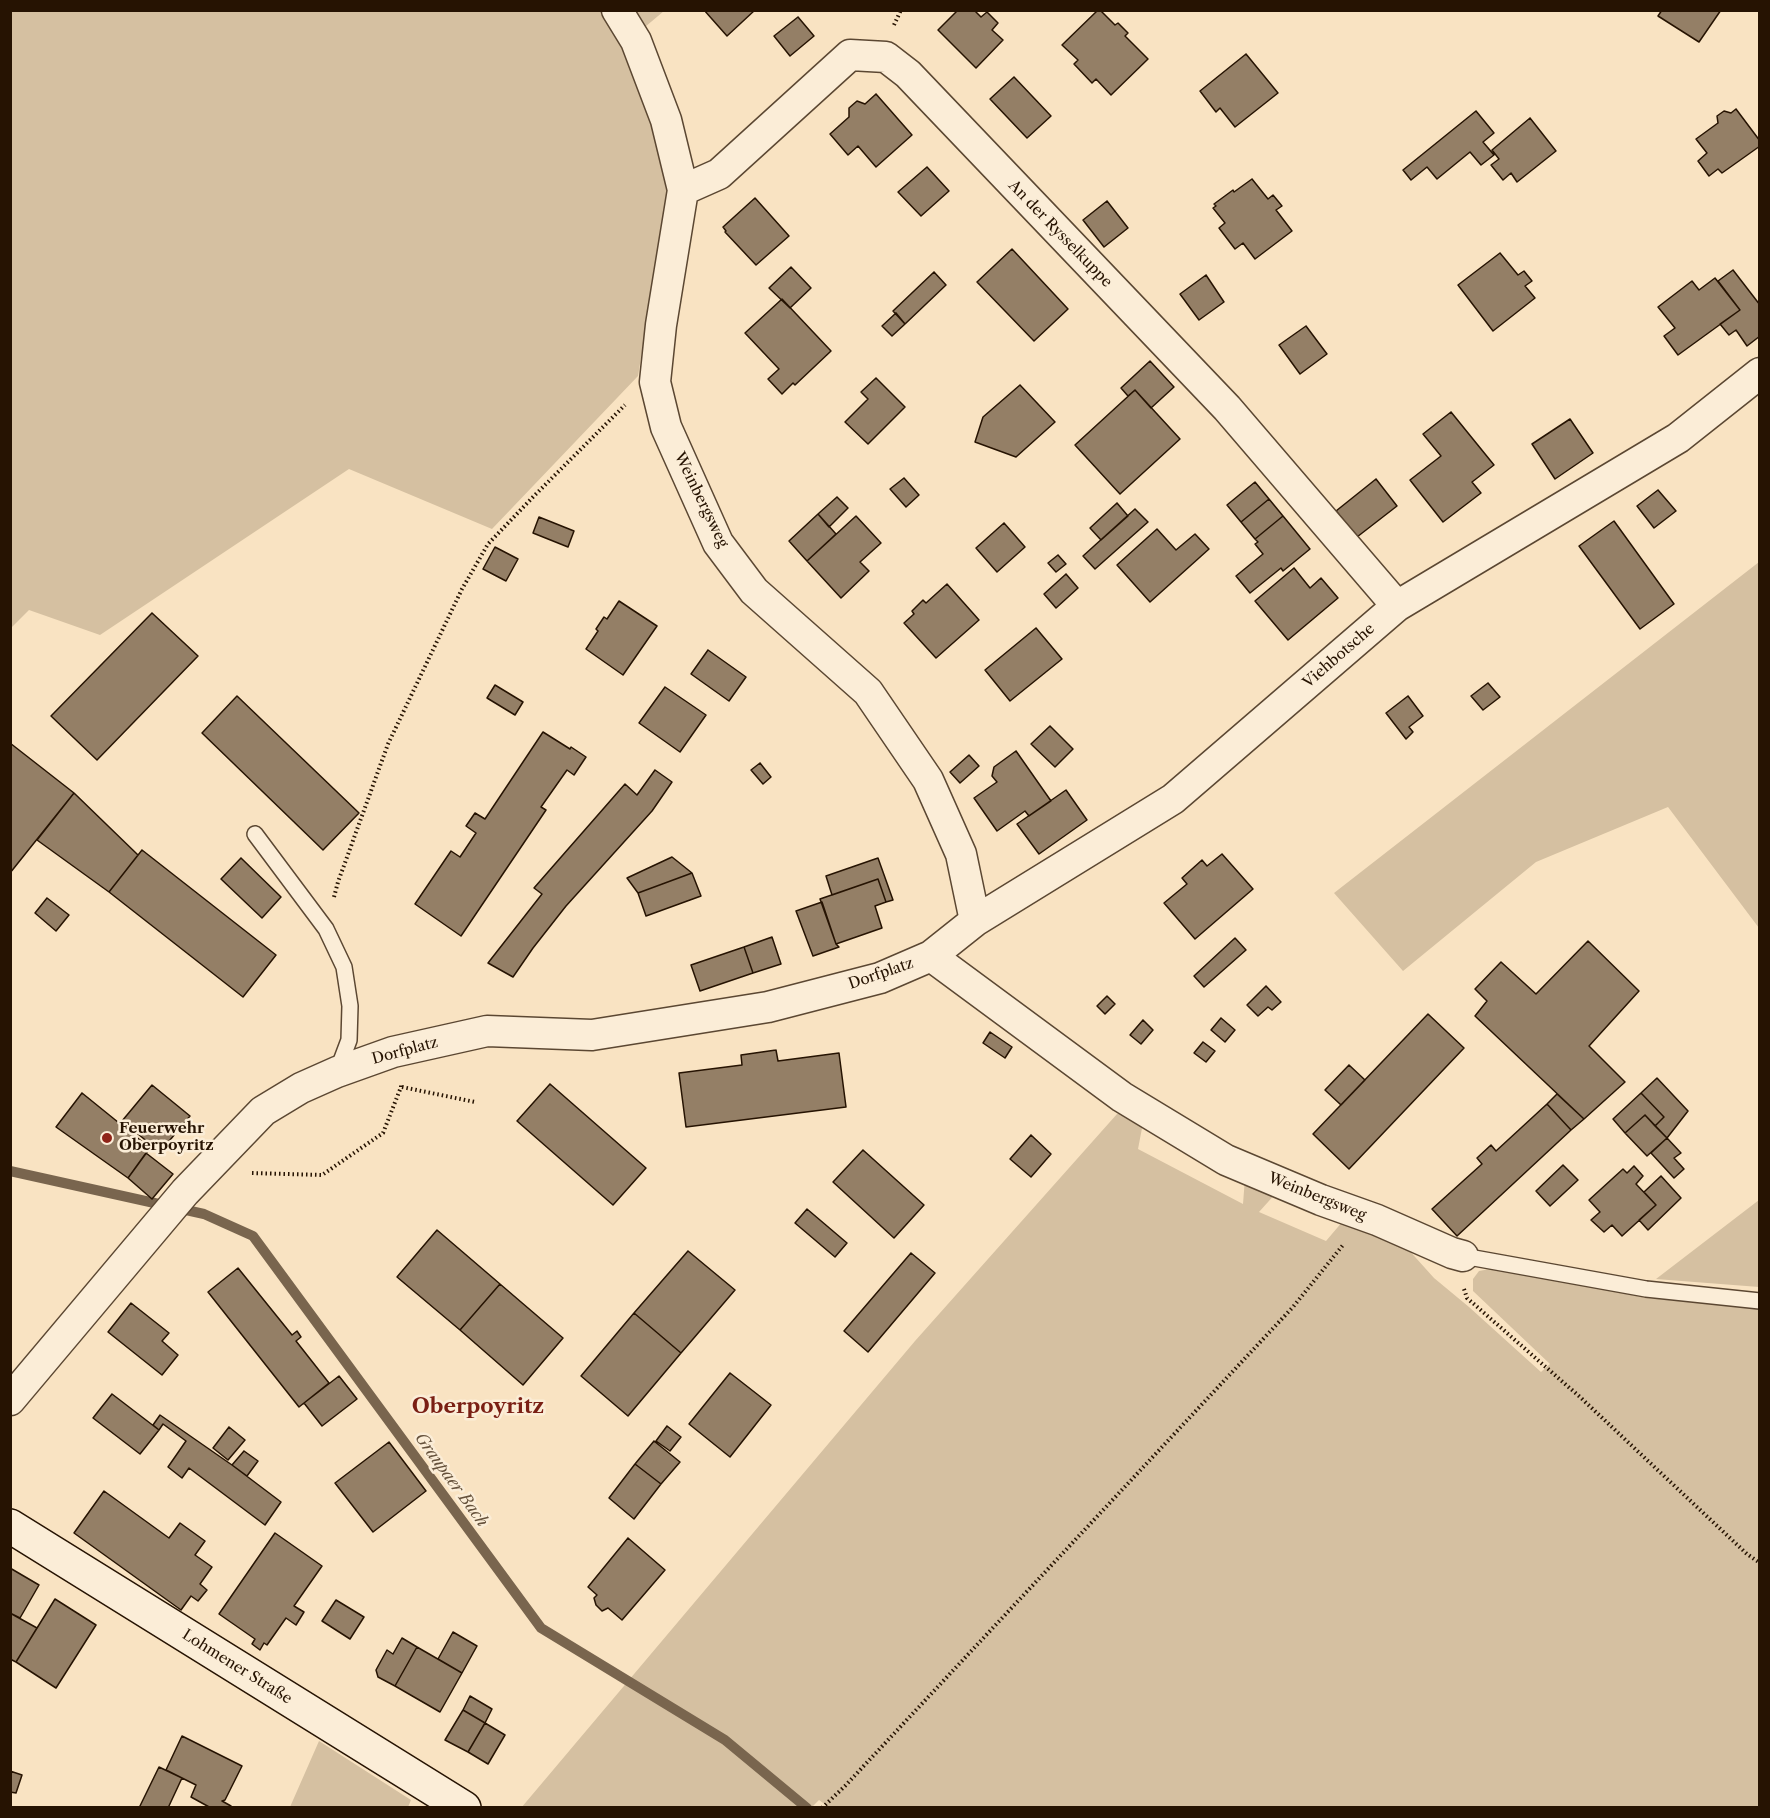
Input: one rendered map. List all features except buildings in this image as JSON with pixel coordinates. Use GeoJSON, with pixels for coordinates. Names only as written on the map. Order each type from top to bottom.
{"type":"FeatureCollection","features":[{"type":"Feature","properties":{"kind":"main road","name":"Lohmener Straße"},"geometry":{"type":"LineString","coordinates":[[10,1526],[464,1808]]}},
{"type":"Feature","properties":{"kind":"street","name":"Weinbergsweg"},"geometry":{"type":"LineString","coordinates":[[616,10],[636,41],[666,120],[683,190],[661,325],[655,382],[666,427],[718,543],[754,591],[868,692],[928,780],[961,854],[975,921]]}},
{"type":"Feature","properties":{"kind":"street","name":"An der Rysselkuppe"},"geometry":{"type":"LineString","coordinates":[[683,190],[719,174],[850,54],[886,57],[908,74],[1227,408],[1397,606]]}},
{"type":"Feature","properties":{"kind":"street","name":"Viehbotsche"},"geometry":{"type":"LineString","coordinates":[[931,956],[975,921],[1173,799],[1397,606],[1678,438],[1760,373]]}},
{"type":"Feature","properties":{"kind":"street","name":"Weinbergsweg"},"geometry":{"type":"LineString","coordinates":[[931,956],[1122,1097],[1227,1160],[1458,1255]]}},
{"type":"Feature","properties":{"kind":"street","name":"Dorfplatz"},"geometry":{"type":"LineString","coordinates":[[10,1400],[195,1182],[262,1111],[301,1088],[337,1071],[393,1052],[487,1031],[592,1035],[768,1007],[880,978],[931,956]]}},
{"type":"Feature","properties":{"kind":"lane"},"geometry":{"type":"LineString","coordinates":[[255,834],[326,929],[344,967],[350,1006],[348,1040],[337,1071]]}},
{"type":"Feature","properties":{"kind":"lane","name":"Weinbergsweg"},"geometry":{"type":"LineString","coordinates":[[1458,1255],[1646,1289],[1760,1301]]}},
{"type":"Feature","properties":{"kind":"path"},"geometry":{"type":"LineString","coordinates":[[326,929],[338,882],[388,744],[462,589],[488,544],[630,401],[655,382]]}},
{"type":"Feature","properties":{"kind":"path"},"geometry":{"type":"LineString","coordinates":[[195,1182],[322,1175],[383,1133],[401,1087],[393,1052]]}},
{"type":"Feature","properties":{"kind":"path"},"geometry":{"type":"LineString","coordinates":[[391,1084],[475,1102]]}},
{"type":"Feature","properties":{"kind":"path"},"geometry":{"type":"LineString","coordinates":[[822,1808],[1293,1307],[1347,1240]]}},
{"type":"Feature","properties":{"kind":"path"},"geometry":{"type":"LineString","coordinates":[[1458,1255],[1467,1298],[1580,1397],[1747,1554],[1760,1563]]}},
{"type":"Feature","properties":{"kind":"shaded area"},"geometry":{"type":"Polygon","coordinates":[[[10,11],[606,11],[626,44],[656,122],[667,196],[638,376],[492,529],[349,469],[100,635],[29,610],[11,628],[10,11]]]}},
{"type":"Feature","properties":{"kind":"shaded area"},"geometry":{"type":"Polygon","coordinates":[[[626,11],[664,11],[639,32],[626,11]]]}},
{"type":"Feature","properties":{"kind":"shaded area"},"geometry":{"type":"Polygon","coordinates":[[[1759,562],[1759,928],[1668,807],[1536,862],[1403,971],[1334,893],[1759,562]]]}},
{"type":"Feature","properties":{"kind":"shaded area"},"geometry":{"type":"Polygon","coordinates":[[[1132,1112],[1143,1123],[1138,1149],[1243,1204],[1245,1178],[1277,1192],[1259,1212],[1326,1241],[1343,1221],[1407,1248],[1434,1278],[1541,1372],[1550,1364],[1473,1291],[1473,1279],[1479,1271],[1495,1268],[1647,1298],[1759,1308],[1759,1807],[830,1808],[819,1800],[811,1808],[521,1808],[915,1341],[1117,1114],[1132,1112]]]}},
{"type":"Feature","properties":{"kind":"shaded area"},"geometry":{"type":"Polygon","coordinates":[[[1759,1200],[1759,1287],[1656,1279],[1759,1200]]]}},
{"type":"Feature","properties":{"kind":"shaded area"},"geometry":{"type":"Polygon","coordinates":[[[319,1741],[411,1800],[408,1807],[290,1807],[319,1741]]]}},
{"type":"Feature","properties":{"kind":"waterway","name":"Graupaer Bach"},"geometry":{"type":"LineString","coordinates":[[10,1171],[204,1214],[253,1236],[541,1628],[725,1740],[807,1808]]}},
{"type":"Feature","properties":{"kind":"place","name":"Feuerwehr Oberpoyritz"},"geometry":{"type":"Point","coordinates":[107,1138]}},
{"type":"Feature","properties":{"kind":"district","name":"Oberpoyritz"},"geometry":{"type":"Point","coordinates":[478,1407]}}]}
